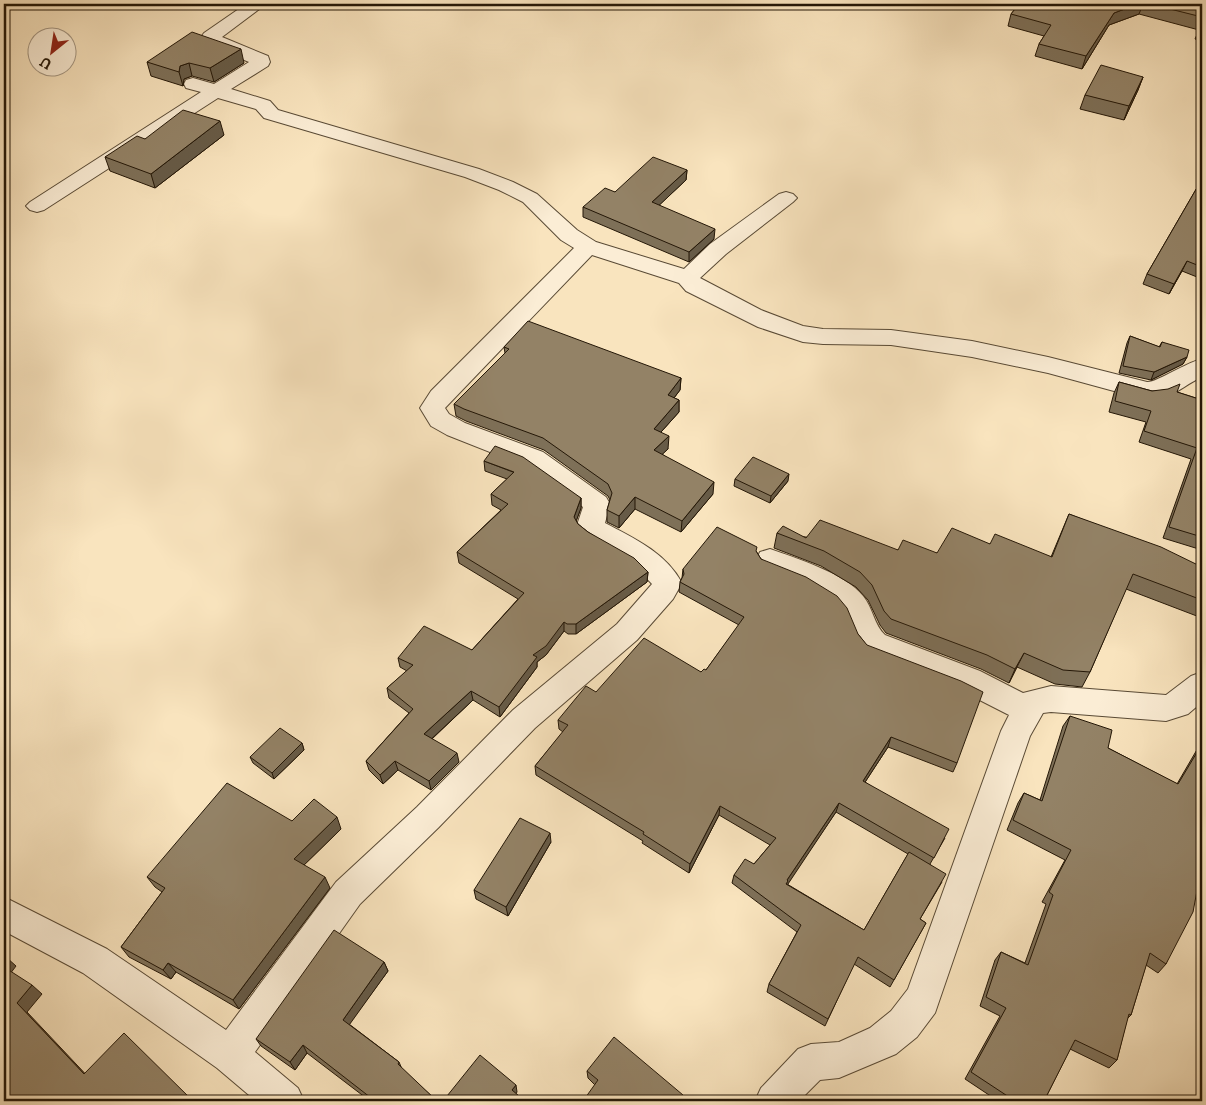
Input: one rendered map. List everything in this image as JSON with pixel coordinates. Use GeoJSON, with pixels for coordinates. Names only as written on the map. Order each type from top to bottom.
{"type":"FeatureCollection","features":[{"type":"Feature","properties":{"kind":"street"},"geometry":{"type":"LineString","coordinates":[[37,206],[261,62],[261,60],[217,42],[210,37],[257,4]]}},
{"type":"Feature","properties":{"kind":"street"},"geometry":{"type":"LineString","coordinates":[[193,84],[263,106],[275,116],[472,173],[506,186],[530,198],[569,235],[588,247],[654,266],[687,278],[694,286],[784,328],[803,334],[836,338],[856,336],[891,338],[952,346],[1003,356],[1148,392],[1158,392],[1178,378],[1202,367]]}},
{"type":"Feature","properties":{"kind":"street"},"geometry":{"type":"LineString","coordinates":[[687,278],[718,249],[786,198]]}},
{"type":"Feature","properties":{"kind":"street"},"geometry":{"type":"LineString","coordinates":[[230,1055],[348,892],[428,817],[524,719],[627,632],[663,591],[668,582],[646,560],[629,548],[590,528],[597,504],[534,459],[456,429],[440,420],[432,408],[447,390],[588,247]]}},
{"type":"Feature","properties":{"kind":"street"},"geometry":{"type":"LineString","coordinates":[[770,560],[820,582],[848,598],[861,620],[869,640],[883,648],[969,680],[1028,710]]}},
{"type":"Feature","properties":{"kind":"street"},"geometry":{"type":"LineString","coordinates":[[774,1101],[811,1062],[839,1060],[883,1041],[904,1024],[922,1000],[1016,730],[1034,702],[1051,699],[1166,708],[1177,705],[1202,685]]}},
{"type":"Feature","properties":{"kind":"street"},"geometry":{"type":"LineString","coordinates":[[4,913],[95,961],[230,1055],[285,1101]]}},
{"type":"Feature","properties":{"kind":"building"},"geometry":{"type":"Polygon","coordinates":[[[1019,4],[1138,4],[1114,13],[1086,56],[1039,44],[1051,25],[1011,14],[1019,4]]]}},
{"type":"Feature","properties":{"kind":"building"},"geometry":{"type":"Polygon","coordinates":[[[1150,4],[1202,4],[1202,17],[1150,4]]]}},
{"type":"Feature","properties":{"kind":"building"},"geometry":{"type":"Polygon","coordinates":[[[192,32],[241,49],[210,68],[189,63],[180,66],[179,72],[147,62],[192,32]]]}},
{"type":"Feature","properties":{"kind":"building"},"geometry":{"type":"Polygon","coordinates":[[[1101,65],[1143,77],[1129,106],[1085,95],[1101,65]]]}},
{"type":"Feature","properties":{"kind":"building"},"geometry":{"type":"Polygon","coordinates":[[[183,110],[220,121],[151,174],[105,157],[137,136],[145,139],[183,110]]]}},
{"type":"Feature","properties":{"kind":"building"},"geometry":{"type":"Polygon","coordinates":[[[653,157],[687,170],[652,202],[715,229],[689,252],[583,207],[605,188],[615,192],[653,157]]]}},
{"type":"Feature","properties":{"kind":"building"},"geometry":{"type":"Polygon","coordinates":[[[1202,179],[1202,267],[1187,261],[1174,284],[1147,274],[1202,179]]]}},
{"type":"Feature","properties":{"kind":"building"},"geometry":{"type":"Polygon","coordinates":[[[528,321],[681,378],[668,395],[679,400],[654,429],[669,436],[654,450],[714,482],[682,521],[635,497],[619,516],[607,510],[612,493],[608,484],[543,438],[454,404],[509,349],[504,347],[528,321]]]}},
{"type":"Feature","properties":{"kind":"building"},"geometry":{"type":"Polygon","coordinates":[[[1130,336],[1160,347],[1162,342],[1189,350],[1187,357],[1154,372],[1123,366],[1130,336]]]}},
{"type":"Feature","properties":{"kind":"building"},"geometry":{"type":"Polygon","coordinates":[[[1119,382],[1152,391],[1168,389],[1180,384],[1177,392],[1202,400],[1202,537],[1169,527],[1197,448],[1144,431],[1151,411],[1115,401],[1119,382]]]}},
{"type":"Feature","properties":{"kind":"building"},"geometry":{"type":"Polygon","coordinates":[[[495,446],[523,457],[581,498],[574,517],[578,524],[588,532],[634,558],[648,572],[576,624],[564,622],[546,646],[533,655],[537,657],[499,707],[471,691],[424,734],[457,753],[429,781],[395,761],[380,775],[366,761],[413,709],[387,688],[413,665],[398,658],[424,626],[472,650],[524,593],[457,552],[508,504],[491,494],[514,472],[484,461],[495,446]]]}},
{"type":"Feature","properties":{"kind":"building"},"geometry":{"type":"Polygon","coordinates":[[[753,457],[789,474],[771,496],[735,479],[753,457]]]}},
{"type":"Feature","properties":{"kind":"building"},"geometry":{"type":"Polygon","coordinates":[[[1069,514],[1161,547],[1202,567],[1202,600],[1133,574],[1090,672],[1063,670],[1024,653],[1015,669],[987,655],[891,619],[884,611],[872,585],[860,572],[824,551],[777,533],[783,526],[806,538],[820,520],[898,550],[903,540],[937,553],[952,528],[990,544],[995,534],[1052,557],[1069,514]]]}},
{"type":"Feature","properties":{"kind":"building"},"geometry":{"type":"Polygon","coordinates":[[[717,527],[757,547],[756,551],[761,559],[806,577],[837,596],[847,608],[858,634],[867,645],[961,681],[983,692],[957,763],[891,737],[863,781],[949,829],[934,858],[839,803],[787,880],[786,884],[864,930],[909,852],[946,874],[920,919],[926,923],[894,980],[858,957],[828,1019],[769,984],[801,925],[734,875],[745,859],[754,864],[776,838],[720,806],[690,864],[643,834],[644,832],[535,766],[568,725],[558,720],[586,686],[596,692],[644,638],[701,672],[704,669],[706,670],[744,617],[680,582],[684,574],[683,569],[717,527]]]}},
{"type":"Feature","properties":{"kind":"building"},"geometry":{"type":"Polygon","coordinates":[[[1070,716],[1112,730],[1108,748],[1178,784],[1202,744],[1202,864],[1193,912],[1166,964],[1150,953],[1131,1015],[1129,1014],[1117,1060],[1075,1040],[1044,1101],[1015,1101],[971,1072],[1006,1008],[986,997],[1001,952],[1028,965],[1053,895],[1049,892],[1071,850],[1013,820],[1024,793],[1042,801],[1070,716]]]}},
{"type":"Feature","properties":{"kind":"building"},"geometry":{"type":"Polygon","coordinates":[[[280,728],[302,743],[272,773],[250,757],[280,728]]]}},
{"type":"Feature","properties":{"kind":"building"},"geometry":{"type":"Polygon","coordinates":[[[227,783],[292,821],[314,799],[337,817],[294,859],[325,877],[233,1000],[168,963],[163,970],[121,947],[165,888],[147,877],[227,783]]]}},
{"type":"Feature","properties":{"kind":"building"},"geometry":{"type":"Polygon","coordinates":[[[520,818],[550,833],[506,907],[474,890],[520,818]]]}},
{"type":"Feature","properties":{"kind":"building"},"geometry":{"type":"Polygon","coordinates":[[[334,930],[384,962],[343,1020],[399,1062],[398,1064],[437,1101],[375,1101],[303,1045],[290,1062],[256,1039],[334,930]]]}},
{"type":"Feature","properties":{"kind":"building"},"geometry":{"type":"Polygon","coordinates":[[[4,967],[32,985],[17,1003],[84,1074],[124,1033],[193,1101],[4,1101],[4,967]]]}},
{"type":"Feature","properties":{"kind":"building"},"geometry":{"type":"Polygon","coordinates":[[[614,1037],[683,1095],[678,1101],[583,1101],[598,1080],[587,1071],[614,1037]]]}},
{"type":"Feature","properties":{"kind":"building"},"geometry":{"type":"Polygon","coordinates":[[[480,1055],[516,1085],[512,1090],[525,1101],[443,1101],[480,1055]]]}},
{"type":"Feature","properties":{"kind":"building"},"geometry":{"type":"Polygon","coordinates":[[[829,1096],[834,1101],[825,1101],[829,1096]]]}}]}
